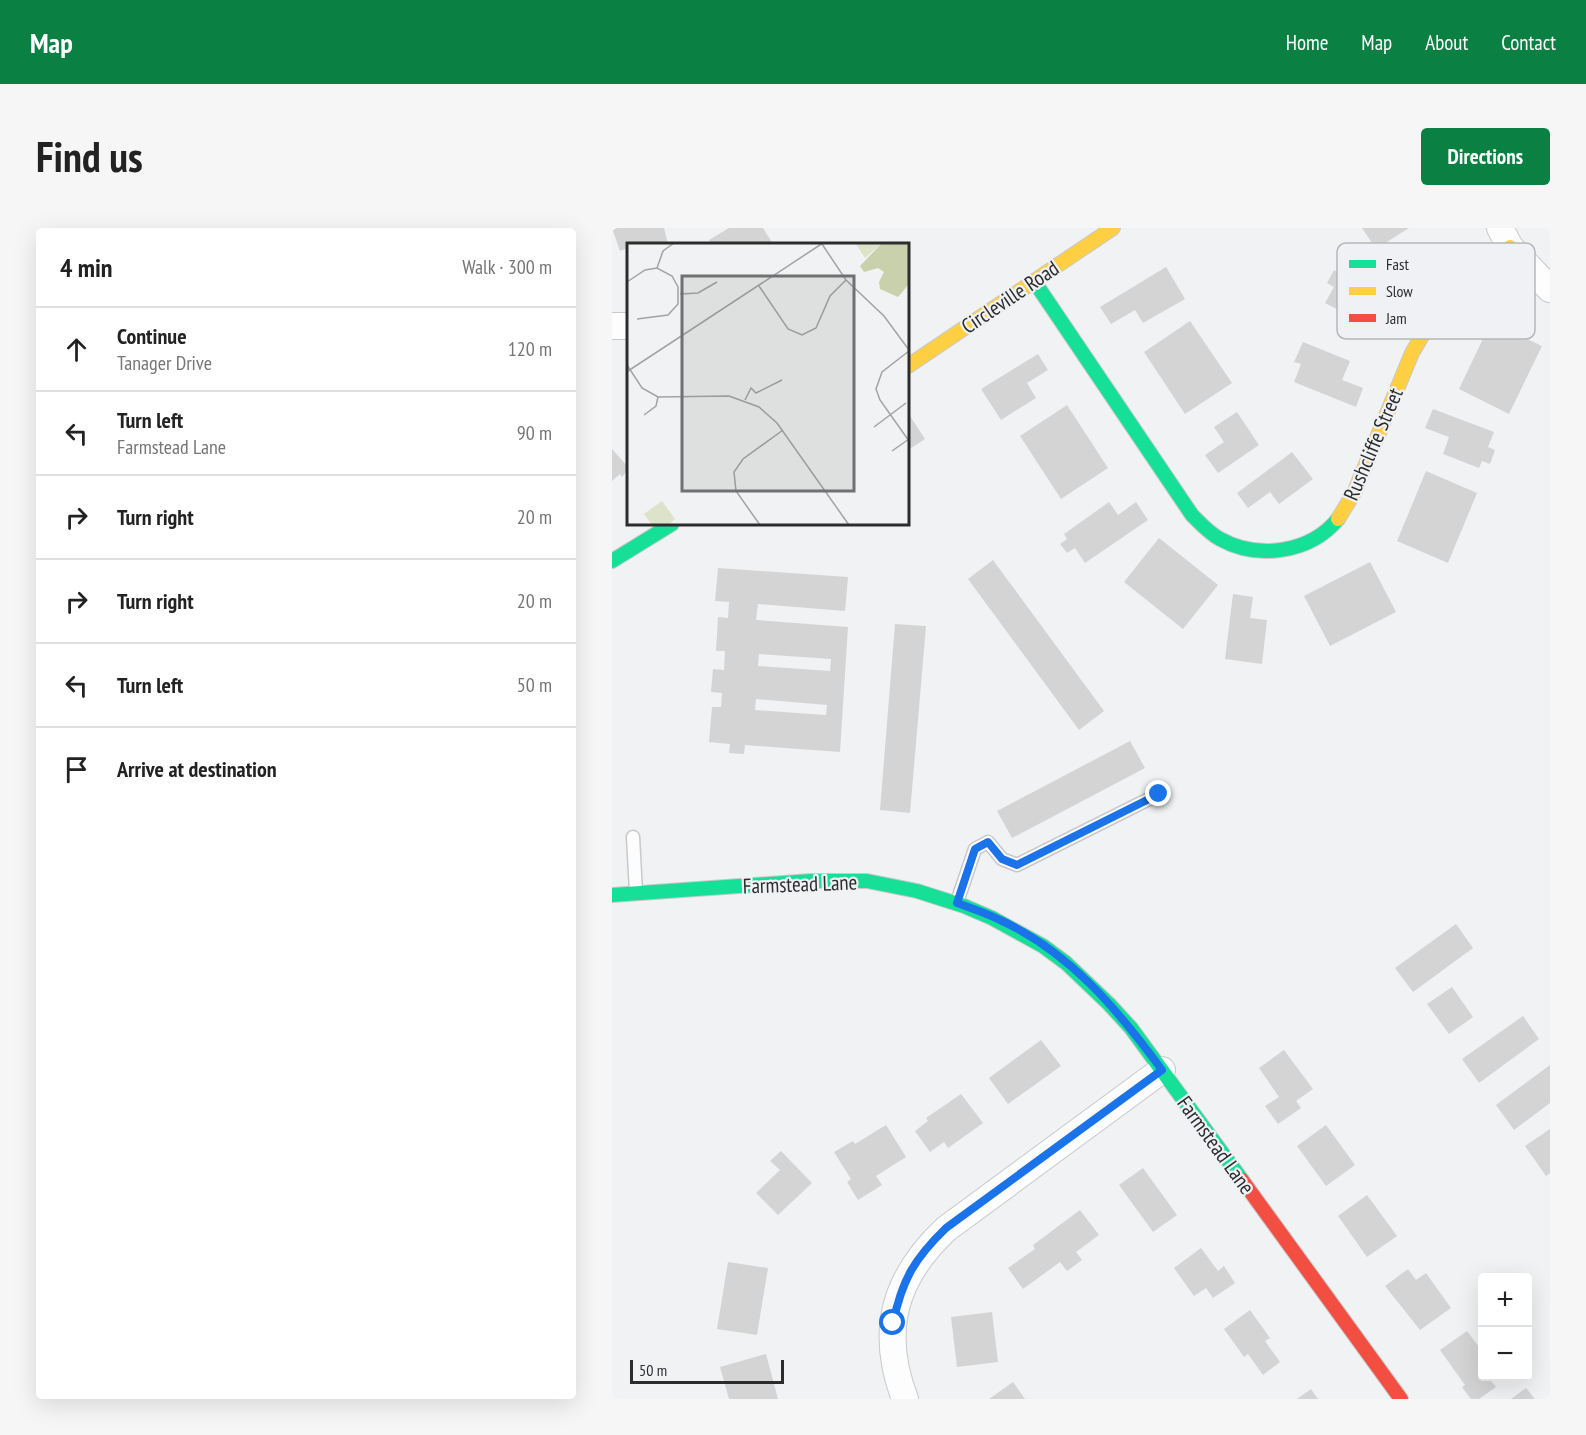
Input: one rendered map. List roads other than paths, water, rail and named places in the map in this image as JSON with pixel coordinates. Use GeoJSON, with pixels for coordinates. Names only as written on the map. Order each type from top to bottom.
{"type":"FeatureCollection","features":[{"type":"Feature","properties":{"kind":"street","name":"Circleville Road"},"geometry":{"type":"LineString","coordinates":[[909,365],[1113,228]]}},
{"type":"Feature","properties":{"kind":"street"},"geometry":{"type":"LineString","coordinates":[[1535,272],[1550,289]]}},
{"type":"Feature","properties":{"kind":"street","name":"Rushcliffe Street"},"geometry":{"type":"LineString","coordinates":[[1034,281],[1192,515],[1222,541],[1243,549],[1269,552],[1290,549],[1312,541],[1330,529],[1344,512],[1354,493],[1419,339]]}},
{"type":"Feature","properties":{"kind":"street"},"geometry":{"type":"LineString","coordinates":[[612,561],[670,525]]}},
{"type":"Feature","properties":{"kind":"street","name":"Farmstead Lane"},"geometry":{"type":"LineString","coordinates":[[612,895],[830,880],[870,882],[912,889],[957,903],[1001,920],[1035,940],[1076,970],[1104,996],[1162,1070],[1401,1399]]}},
{"type":"Feature","properties":{"kind":"street"},"geometry":{"type":"LineString","coordinates":[[905,1399],[894,1360],[893,1323],[899,1295],[911,1269],[926,1247],[946,1228],[1162,1070]]}},
{"type":"Feature","properties":{"kind":"lane"},"geometry":{"type":"LineString","coordinates":[[957,903],[975,849],[988,842],[1002,859],[1017,865],[1159,794]]}},
{"type":"Feature","properties":{"kind":"lane"},"geometry":{"type":"LineString","coordinates":[[633,837],[636,893]]}}]}
